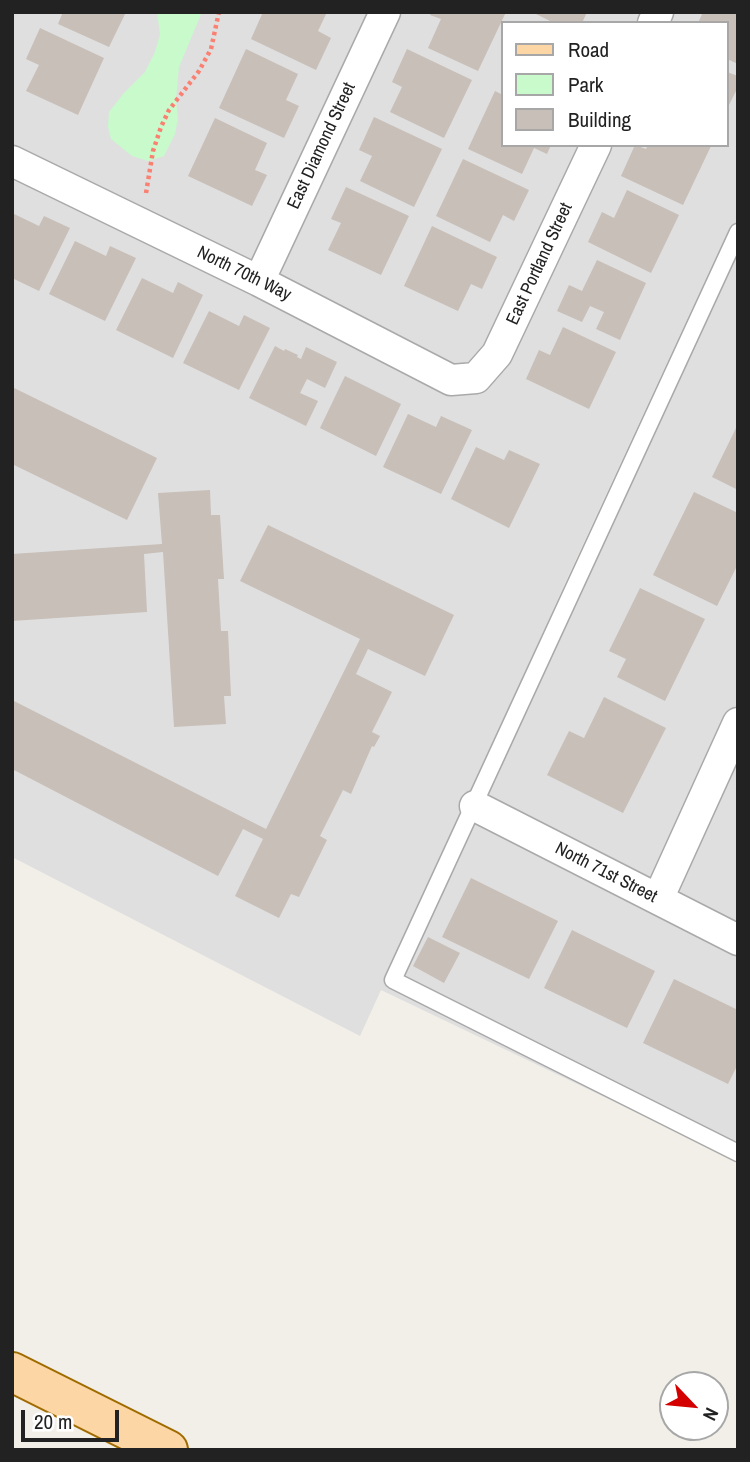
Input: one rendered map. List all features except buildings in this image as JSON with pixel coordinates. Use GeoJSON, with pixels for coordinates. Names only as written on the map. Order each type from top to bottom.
{"type":"FeatureCollection","features":[{"type":"Feature","properties":{"kind":"main road"},"geometry":{"type":"LineString","coordinates":[[12,1372],[168,1450]]}},
{"type":"Feature","properties":{"kind":"street","name":"East Diamond Street"},"geometry":{"type":"LineString","coordinates":[[259,281],[386,12]]}},
{"type":"Feature","properties":{"kind":"street","name":"East Portland Street"},"geometry":{"type":"LineString","coordinates":[[476,378],[497,354],[595,147]]}},
{"type":"Feature","properties":{"kind":"street","name":"North 70th Way"},"geometry":{"type":"LineString","coordinates":[[12,161],[259,281],[451,380],[476,378]]}},
{"type":"Feature","properties":{"kind":"street"},"geometry":{"type":"LineString","coordinates":[[658,899],[738,723]]}},
{"type":"Feature","properties":{"kind":"street","name":"North 71st Street"},"geometry":{"type":"LineString","coordinates":[[475,806],[738,940]]}},
{"type":"Feature","properties":{"kind":"lane"},"geometry":{"type":"LineString","coordinates":[[738,232],[394,980],[738,1153]]}},
{"type":"Feature","properties":{"kind":"path"},"geometry":{"type":"LineString","coordinates":[[145,197],[153,151],[161,127],[169,110],[199,71],[211,49],[219,12]]}},
{"type":"Feature","properties":{"kind":"shaded area"},"geometry":{"type":"Polygon","coordinates":[[[12,12],[738,12],[738,1161],[381,990],[360,1036],[12,857],[12,12]],[[728,231],[567,579],[493,744],[728,231]]]}},
{"type":"Feature","properties":{"kind":"green space"},"geometry":{"type":"Polygon","coordinates":[[[157,12],[202,12],[179,67],[176,100],[178,119],[175,134],[164,156],[148,161],[132,156],[111,139],[108,127],[109,112],[145,72],[155,52],[160,34],[157,12]]]}}]}
